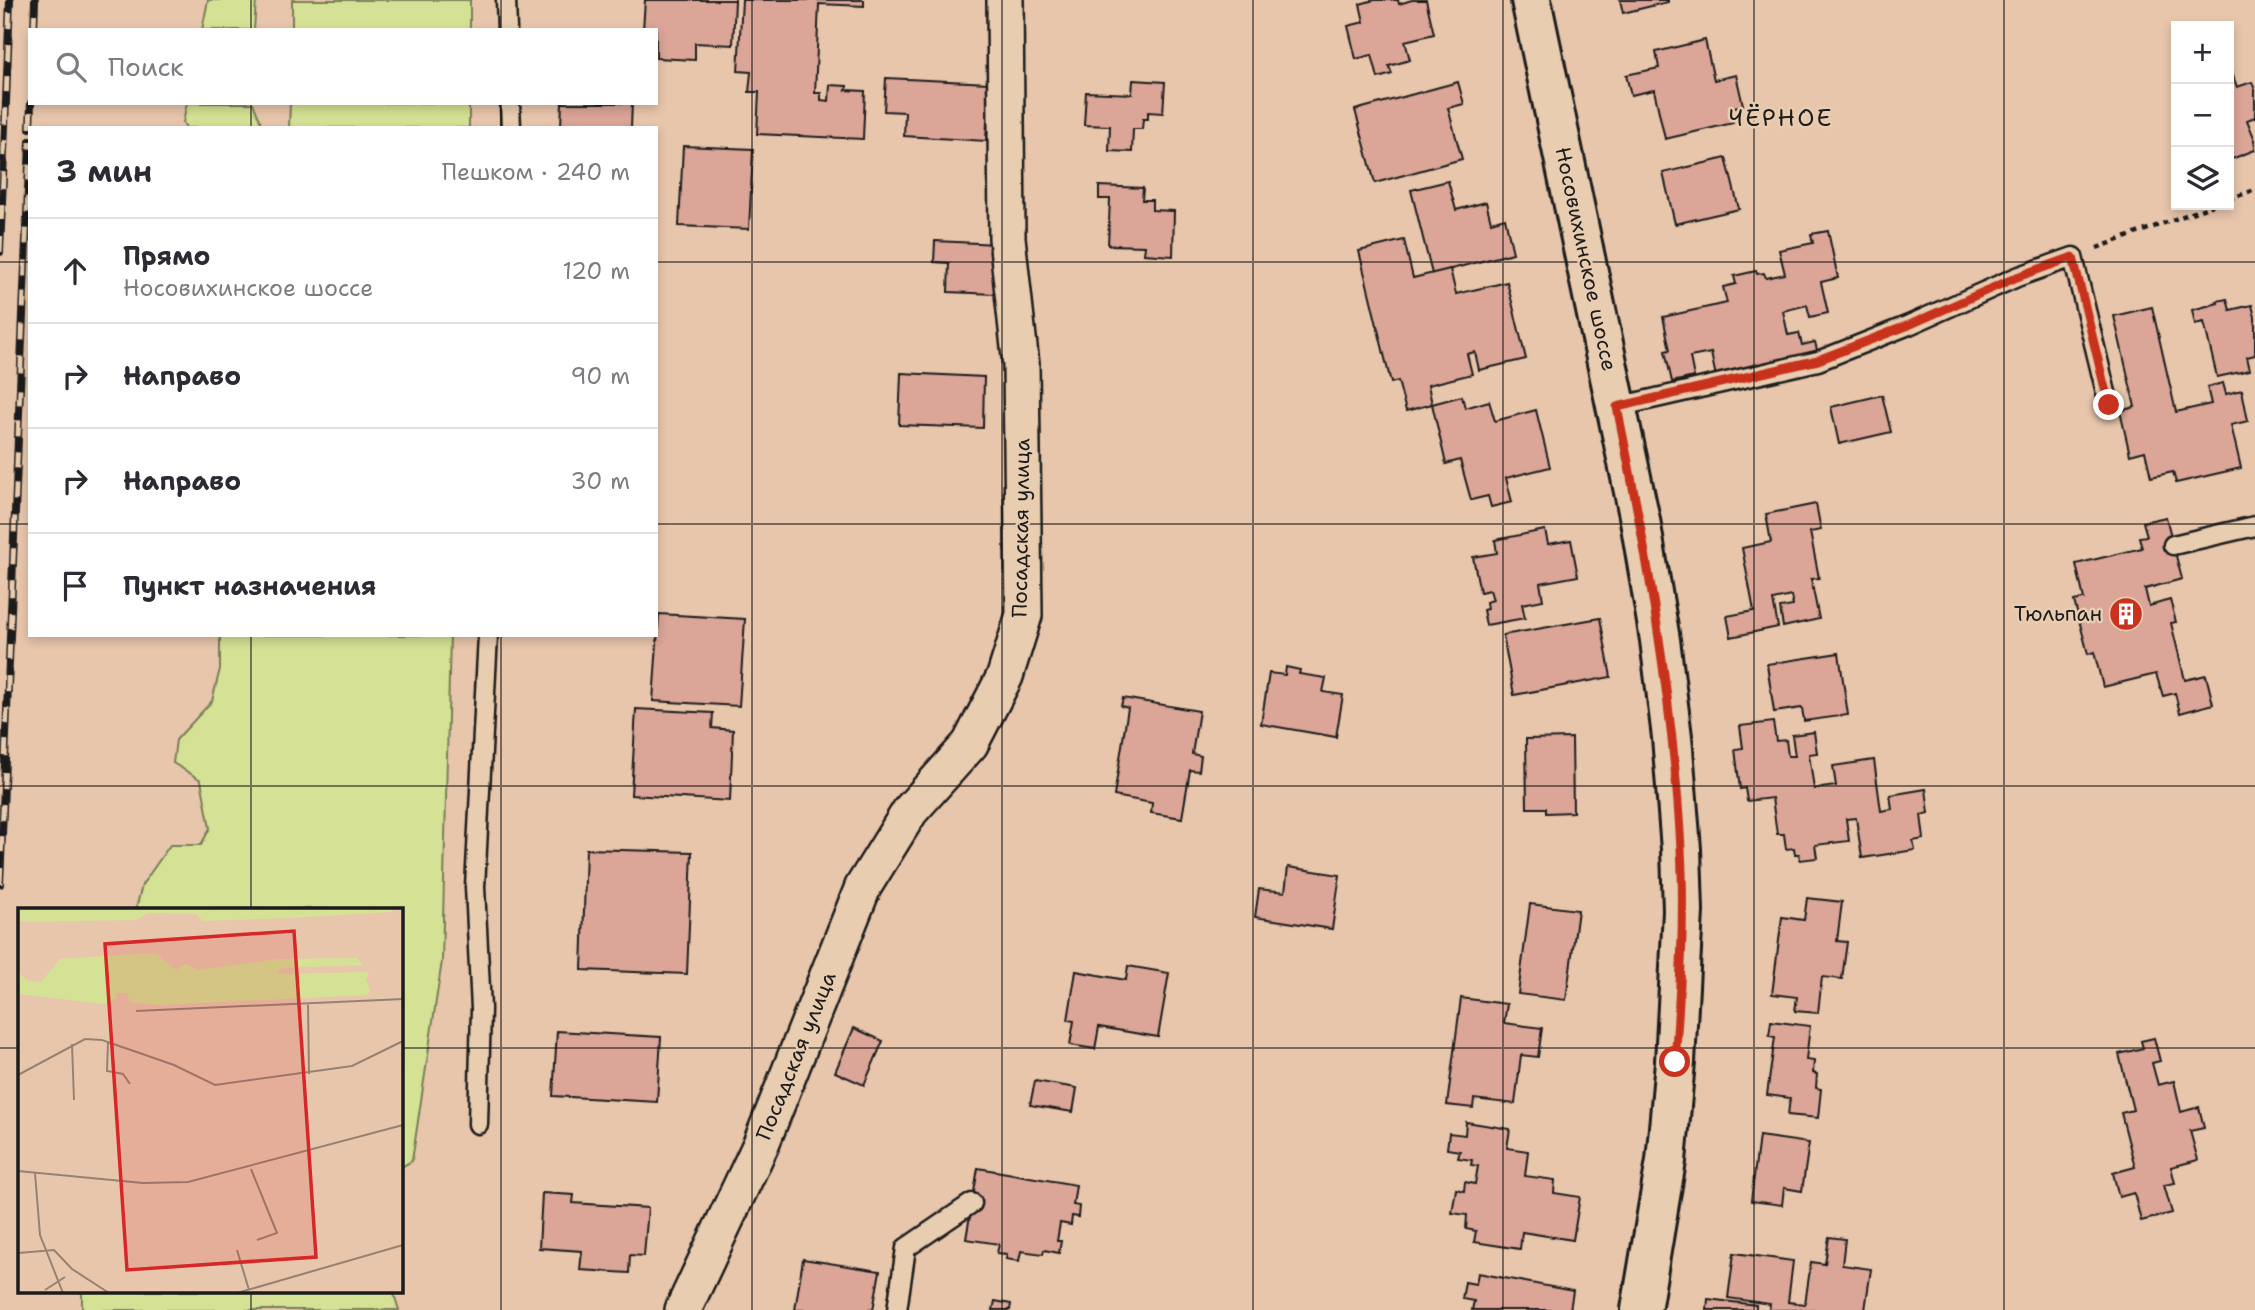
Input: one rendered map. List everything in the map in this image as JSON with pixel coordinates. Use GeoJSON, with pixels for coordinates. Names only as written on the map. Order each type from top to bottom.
{"type":"FeatureCollection","features":[{"type":"Feature","properties":{"kind":"main road","name":"Носовихинское шоссе"},"geometry":{"type":"LineString","coordinates":[[1531,0],[1640,520],[1660,640],[1672,737],[1682,886],[1681,984],[1665,1161],[1641,1310]]}},
{"type":"Feature","properties":{"kind":"street","name":"Посадская улица"},"geometry":{"type":"LineString","coordinates":[[683,1310],[761,1144],[863,887],[910,811],[970,744],[1005,676],[1024,615],[1021,365],[1007,238],[1005,0]]}},
{"type":"Feature","properties":{"kind":"lane"},"geometry":{"type":"LineString","coordinates":[[506,0],[507,28]]}},
{"type":"Feature","properties":{"kind":"lane"},"geometry":{"type":"LineString","coordinates":[[510,105],[511,126]]}},
{"type":"Feature","properties":{"kind":"lane"},"geometry":{"type":"LineString","coordinates":[[1617,407],[1818,360],[1909,325],[2017,277],[2073,257],[2109,405]]}},
{"type":"Feature","properties":{"kind":"lane"},"geometry":{"type":"LineString","coordinates":[[2173,545],[2255,526]]}},
{"type":"Feature","properties":{"kind":"lane"},"geometry":{"type":"LineString","coordinates":[[478,1124],[481,1009],[475,887],[488,637]]}},
{"type":"Feature","properties":{"kind":"lane"},"geometry":{"type":"LineString","coordinates":[[897,1310],[906,1248],[972,1203]]}},
{"type":"Feature","properties":{"kind":"path"},"geometry":{"type":"LineString","coordinates":[[2234,197],[2255,190]]}},
{"type":"Feature","properties":{"kind":"path"},"geometry":{"type":"LineString","coordinates":[[2073,257],[2200,210]]}},
{"type":"Feature","properties":{"kind":"green space"},"geometry":{"type":"Polygon","coordinates":[[[208,0],[256,0],[254,28],[202,28],[208,0]]]}},
{"type":"Feature","properties":{"kind":"green space"},"geometry":{"type":"Polygon","coordinates":[[[292,0],[470,0],[470,28],[292,28],[292,0]]]}},
{"type":"Feature","properties":{"kind":"green space"},"geometry":{"type":"Polygon","coordinates":[[[187,105],[254,105],[262,126],[185,126],[183,122],[187,105]]]}},
{"type":"Feature","properties":{"kind":"green space"},"geometry":{"type":"Polygon","coordinates":[[[290,105],[469,105],[469,126],[289,126],[290,105]]]}},
{"type":"Feature","properties":{"kind":"green space"},"geometry":{"type":"Polygon","coordinates":[[[220,637],[450,637],[442,961],[412,1161],[402,1166],[402,908],[136,908],[142,885],[170,845],[201,845],[210,828],[201,780],[173,763],[176,740],[212,701],[220,669],[220,637]]]}},
{"type":"Feature","properties":{"kind":"green space"},"geometry":{"type":"Polygon","coordinates":[[[82,1292],[393,1292],[399,1310],[82,1310],[82,1292]]]}},
{"type":"Feature","properties":{"kind":"building"},"geometry":{"type":"Polygon","coordinates":[[[645,0],[735,0],[733,45],[695,43],[695,60],[658,58],[658,28],[643,28],[645,0]]]}},
{"type":"Feature","properties":{"kind":"building"},"geometry":{"type":"Polygon","coordinates":[[[742,0],[864,0],[864,6],[819,4],[815,93],[821,93],[821,100],[829,101],[830,85],[847,86],[846,90],[865,91],[863,139],[757,134],[759,92],[749,92],[751,72],[738,71],[742,0]]]}},
{"type":"Feature","properties":{"kind":"building"},"geometry":{"type":"Polygon","coordinates":[[[1374,0],[1398,0],[1399,4],[1426,0],[1434,34],[1405,41],[1410,60],[1389,66],[1392,74],[1378,78],[1372,55],[1356,59],[1348,26],[1364,22],[1360,4],[1374,0]]]}},
{"type":"Feature","properties":{"kind":"building"},"geometry":{"type":"Polygon","coordinates":[[[1620,0],[1668,0],[1668,2],[1623,13],[1620,0]]]}},
{"type":"Feature","properties":{"kind":"building"},"geometry":{"type":"Polygon","coordinates":[[[1705,40],[1714,80],[1736,75],[1743,105],[1730,108],[1733,123],[1665,139],[1654,90],[1631,95],[1626,75],[1659,68],[1656,52],[1705,40]]]}},
{"type":"Feature","properties":{"kind":"building"},"geometry":{"type":"Polygon","coordinates":[[[886,78],[989,83],[986,141],[904,136],[905,112],[884,111],[886,78]]]}},
{"type":"Feature","properties":{"kind":"building"},"geometry":{"type":"Polygon","coordinates":[[[2234,78],[2237,87],[2252,82],[2255,90],[2255,117],[2247,120],[2255,140],[2255,150],[2234,158],[2234,78]]]}},
{"type":"Feature","properties":{"kind":"building"},"geometry":{"type":"Polygon","coordinates":[[[1133,80],[1165,82],[1163,113],[1148,112],[1148,119],[1143,119],[1142,129],[1133,129],[1132,152],[1109,151],[1110,126],[1084,125],[1086,92],[1132,94],[1133,80]]]}},
{"type":"Feature","properties":{"kind":"building"},"geometry":{"type":"Polygon","coordinates":[[[1458,82],[1464,104],[1448,108],[1462,159],[1375,183],[1355,110],[1458,82]]]}},
{"type":"Feature","properties":{"kind":"building"},"geometry":{"type":"Polygon","coordinates":[[[562,105],[632,105],[631,126],[561,126],[562,105]]]}},
{"type":"Feature","properties":{"kind":"building"},"geometry":{"type":"Polygon","coordinates":[[[683,146],[753,149],[749,229],[679,226],[683,146]]]}},
{"type":"Feature","properties":{"kind":"building"},"geometry":{"type":"Polygon","coordinates":[[[1726,158],[1739,209],[1675,224],[1663,173],[1726,158]]]}},
{"type":"Feature","properties":{"kind":"building"},"geometry":{"type":"Polygon","coordinates":[[[1448,181],[1456,210],[1486,202],[1491,222],[1505,218],[1513,253],[1432,274],[1411,190],[1448,181]]]}},
{"type":"Feature","properties":{"kind":"building"},"geometry":{"type":"Polygon","coordinates":[[[1099,186],[1143,188],[1142,200],[1152,200],[1152,210],[1174,211],[1173,256],[1144,254],[1145,246],[1108,245],[1110,199],[1099,199],[1099,186]]]}},
{"type":"Feature","properties":{"kind":"building"},"geometry":{"type":"Polygon","coordinates":[[[1828,231],[1838,278],[1821,282],[1828,313],[1810,317],[1807,305],[1783,311],[1788,335],[1799,333],[1802,345],[1815,342],[1818,354],[1716,377],[1711,353],[1690,357],[1694,377],[1672,382],[1665,351],[1670,350],[1663,317],[1727,303],[1723,287],[1736,284],[1734,276],[1756,271],[1757,274],[1764,273],[1766,278],[1785,274],[1779,250],[1813,243],[1811,234],[1828,231]]]}},
{"type":"Feature","properties":{"kind":"building"},"geometry":{"type":"Polygon","coordinates":[[[1404,240],[1413,278],[1450,269],[1456,294],[1507,282],[1526,359],[1479,370],[1475,352],[1467,354],[1472,374],[1428,385],[1432,404],[1406,411],[1398,381],[1391,383],[1359,251],[1404,240]]]}},
{"type":"Feature","properties":{"kind":"building"},"geometry":{"type":"Polygon","coordinates":[[[935,241],[998,244],[996,294],[948,292],[949,263],[934,262],[935,241]]]}},
{"type":"Feature","properties":{"kind":"building"},"geometry":{"type":"Polygon","coordinates":[[[2227,299],[2230,310],[2252,305],[2255,317],[2255,355],[2247,357],[2250,370],[2217,377],[2204,322],[2195,324],[2192,310],[2227,299]]]}},
{"type":"Feature","properties":{"kind":"building"},"geometry":{"type":"Polygon","coordinates":[[[2152,307],[2176,412],[2211,404],[2207,387],[2223,383],[2226,394],[2242,390],[2248,421],[2231,425],[2241,468],[2176,483],[2173,472],[2151,477],[2145,451],[2130,455],[2120,411],[2135,407],[2114,316],[2152,307]]]}},
{"type":"Feature","properties":{"kind":"building"},"geometry":{"type":"Polygon","coordinates":[[[901,373],[984,377],[983,428],[899,425],[901,373]]]}},
{"type":"Feature","properties":{"kind":"building"},"geometry":{"type":"Polygon","coordinates":[[[1882,395],[1891,432],[1839,444],[1831,407],[1882,395]]]}},
{"type":"Feature","properties":{"kind":"building"},"geometry":{"type":"Polygon","coordinates":[[[1462,396],[1465,408],[1489,401],[1495,421],[1536,410],[1550,467],[1506,478],[1512,502],[1491,507],[1488,496],[1471,500],[1460,460],[1446,464],[1432,404],[1462,396]]]}},
{"type":"Feature","properties":{"kind":"building"},"geometry":{"type":"Polygon","coordinates":[[[1816,504],[1821,530],[1810,532],[1819,578],[1811,579],[1819,619],[1783,627],[1780,608],[1793,606],[1791,596],[1773,600],[1778,627],[1731,637],[1727,616],[1754,611],[1742,548],[1771,542],[1766,514],[1816,504]]]}},
{"type":"Feature","properties":{"kind":"building","name":"Тюльпан"},"geometry":{"type":"Polygon","coordinates":[[[2166,517],[2182,579],[2145,589],[2149,606],[2170,600],[2176,622],[2171,623],[2185,680],[2206,675],[2213,704],[2180,713],[2175,693],[2163,696],[2156,674],[2103,687],[2094,652],[2088,654],[2074,601],[2084,599],[2076,564],[2142,548],[2139,537],[2147,536],[2143,522],[2166,517]]]}},
{"type":"Feature","properties":{"kind":"building"},"geometry":{"type":"Polygon","coordinates":[[[1545,530],[1548,544],[1571,540],[1578,576],[1540,583],[1543,600],[1522,604],[1525,618],[1486,625],[1483,610],[1487,609],[1486,602],[1493,600],[1490,590],[1480,592],[1473,557],[1497,553],[1495,540],[1545,530]]]}},
{"type":"Feature","properties":{"kind":"building"},"geometry":{"type":"Polygon","coordinates":[[[659,614],[745,619],[739,706],[653,701],[659,614]]]}},
{"type":"Feature","properties":{"kind":"building"},"geometry":{"type":"Polygon","coordinates":[[[1600,618],[1611,677],[1514,695],[1503,635],[1600,618]]]}},
{"type":"Feature","properties":{"kind":"building"},"geometry":{"type":"Polygon","coordinates":[[[1839,653],[1848,715],[1804,721],[1802,708],[1774,712],[1767,664],[1839,653]]]}},
{"type":"Feature","properties":{"kind":"building"},"geometry":{"type":"Polygon","coordinates":[[[1286,667],[1300,670],[1299,674],[1326,678],[1323,692],[1343,695],[1336,737],[1261,724],[1269,673],[1285,675],[1286,667]]]}},
{"type":"Feature","properties":{"kind":"building"},"geometry":{"type":"Polygon","coordinates":[[[1123,698],[1199,711],[1192,754],[1201,756],[1199,771],[1190,770],[1182,818],[1151,813],[1152,803],[1114,796],[1128,708],[1121,706],[1123,698]]]}},
{"type":"Feature","properties":{"kind":"building"},"geometry":{"type":"Polygon","coordinates":[[[636,709],[713,713],[712,728],[733,730],[730,801],[631,795],[636,709]]]}},
{"type":"Feature","properties":{"kind":"building"},"geometry":{"type":"Polygon","coordinates":[[[1773,722],[1776,741],[1786,740],[1788,756],[1795,756],[1792,735],[1814,732],[1817,753],[1809,754],[1814,789],[1836,786],[1833,766],[1874,760],[1881,811],[1892,809],[1890,795],[1926,789],[1929,813],[1921,815],[1924,839],[1913,841],[1915,850],[1862,858],[1856,818],[1846,819],[1849,841],[1815,845],[1817,858],[1800,860],[1794,848],[1786,849],[1784,834],[1777,834],[1772,798],[1747,801],[1745,788],[1740,789],[1735,749],[1743,748],[1740,726],[1773,722]]]}},
{"type":"Feature","properties":{"kind":"building"},"geometry":{"type":"Polygon","coordinates":[[[1572,738],[1573,812],[1546,813],[1546,808],[1527,808],[1526,739],[1572,738]]]}},
{"type":"Feature","properties":{"kind":"building"},"geometry":{"type":"Polygon","coordinates":[[[586,849],[692,852],[687,974],[582,970],[586,849]]]}},
{"type":"Feature","properties":{"kind":"building"},"geometry":{"type":"Polygon","coordinates":[[[1288,867],[1340,875],[1332,929],[1255,917],[1259,889],[1285,892],[1288,867]]]}},
{"type":"Feature","properties":{"kind":"building"},"geometry":{"type":"Polygon","coordinates":[[[1807,898],[1842,902],[1837,941],[1847,942],[1842,979],[1822,977],[1818,1013],[1795,1011],[1797,997],[1772,994],[1782,917],[1804,920],[1807,898]]]}},
{"type":"Feature","properties":{"kind":"building"},"geometry":{"type":"Polygon","coordinates":[[[1530,904],[1578,910],[1566,1000],[1518,994],[1530,904]]]}},
{"type":"Feature","properties":{"kind":"building"},"geometry":{"type":"Polygon","coordinates":[[[1128,966],[1169,973],[1158,1037],[1099,1027],[1095,1049],[1070,1045],[1074,1021],[1068,1020],[1076,971],[1126,980],[1128,966]]]}},
{"type":"Feature","properties":{"kind":"building"},"geometry":{"type":"Polygon","coordinates":[[[1461,998],[1507,1004],[1504,1023],[1542,1028],[1538,1057],[1521,1055],[1515,1104],[1474,1099],[1473,1108],[1447,1105],[1461,998]]]}},
{"type":"Feature","properties":{"kind":"building"},"geometry":{"type":"Polygon","coordinates":[[[1771,1021],[1810,1026],[1806,1060],[1814,1061],[1816,1088],[1821,1089],[1818,1118],[1788,1115],[1790,1098],[1767,1095],[1775,1037],[1769,1036],[1771,1021]]]}},
{"type":"Feature","properties":{"kind":"building"},"geometry":{"type":"Polygon","coordinates":[[[854,1028],[883,1041],[864,1085],[835,1072],[854,1028]]]}},
{"type":"Feature","properties":{"kind":"building"},"geometry":{"type":"Polygon","coordinates":[[[557,1031],[661,1037],[657,1102],[553,1096],[557,1031]]]}},
{"type":"Feature","properties":{"kind":"building"},"geometry":{"type":"Polygon","coordinates":[[[2154,1038],[2160,1061],[2152,1063],[2158,1085],[2174,1081],[2181,1112],[2199,1107],[2204,1128],[2190,1131],[2198,1160],[2171,1167],[2175,1183],[2164,1185],[2172,1213],[2141,1221],[2134,1193],[2119,1197],[2113,1173],[2135,1167],[2121,1113],[2133,1110],[2119,1054],[2143,1048],[2141,1041],[2154,1038]]]}},
{"type":"Feature","properties":{"kind":"building"},"geometry":{"type":"Polygon","coordinates":[[[1035,1081],[1077,1088],[1073,1112],[1030,1105],[1035,1081]]]}},
{"type":"Feature","properties":{"kind":"building"},"geometry":{"type":"Polygon","coordinates":[[[1466,1122],[1510,1129],[1507,1148],[1528,1151],[1525,1176],[1555,1180],[1554,1193],[1580,1197],[1573,1240],[1522,1232],[1520,1249],[1474,1242],[1476,1231],[1466,1229],[1467,1215],[1452,1213],[1456,1189],[1464,1191],[1465,1182],[1475,1184],[1478,1166],[1471,1165],[1472,1160],[1458,1158],[1460,1151],[1447,1149],[1449,1133],[1465,1135],[1466,1122]]]}},
{"type":"Feature","properties":{"kind":"building"},"geometry":{"type":"Polygon","coordinates":[[[1759,1136],[1809,1143],[1802,1191],[1784,1188],[1782,1205],[1751,1201],[1759,1136]]]}},
{"type":"Feature","properties":{"kind":"building"},"geometry":{"type":"Polygon","coordinates":[[[978,1168],[1076,1185],[1073,1205],[1079,1206],[1078,1217],[1072,1216],[1071,1225],[1060,1223],[1057,1241],[1061,1241],[1059,1253],[1044,1250],[1043,1254],[1021,1251],[1019,1261],[1006,1259],[1007,1254],[997,1253],[999,1244],[966,1239],[978,1168]]]}},
{"type":"Feature","properties":{"kind":"building"},"geometry":{"type":"Polygon","coordinates":[[[542,1193],[574,1195],[573,1203],[648,1208],[644,1256],[630,1255],[629,1273],[580,1270],[582,1251],[539,1248],[542,1193]]]}},
{"type":"Feature","properties":{"kind":"building"},"geometry":{"type":"Polygon","coordinates":[[[1829,1237],[1845,1239],[1842,1265],[1871,1269],[1865,1310],[1769,1310],[1770,1304],[1728,1298],[1734,1253],[1793,1261],[1788,1302],[1805,1304],[1811,1262],[1825,1264],[1829,1237]]]}},
{"type":"Feature","properties":{"kind":"building"},"geometry":{"type":"Polygon","coordinates":[[[803,1259],[880,1271],[873,1310],[795,1310],[803,1259]]]}},
{"type":"Feature","properties":{"kind":"building"},"geometry":{"type":"Polygon","coordinates":[[[1478,1273],[1573,1291],[1570,1310],[1472,1310],[1474,1301],[1462,1299],[1465,1282],[1476,1284],[1478,1273]]]}},
{"type":"Feature","properties":{"kind":"building"},"geometry":{"type":"Polygon","coordinates":[[[1708,1299],[1756,1305],[1756,1310],[1707,1310],[1708,1299]]]}},
{"type":"Feature","properties":{"kind":"building"},"geometry":{"type":"Polygon","coordinates":[[[995,1301],[1011,1304],[1010,1310],[993,1310],[995,1301]]]}},
{"type":"Feature","properties":{"kind":"railway"},"geometry":{"type":"LineString","coordinates":[[0,252],[10,0]]}},
{"type":"Feature","properties":{"kind":"railway"},"geometry":{"type":"LineString","coordinates":[[34,28],[35,0]]}},
{"type":"Feature","properties":{"kind":"railway"},"geometry":{"type":"LineString","coordinates":[[30,126],[31,105]]}},
{"type":"Feature","properties":{"kind":"railway"},"geometry":{"type":"LineString","coordinates":[[0,884],[28,191]]}},
{"type":"Feature","properties":{"kind":"place","name":"Тюльпан"},"geometry":{"type":"Point","coordinates":[2126,614]}},
{"type":"Feature","properties":{"kind":"district","name":"ЧЁРНОЕ"},"geometry":{"type":"Point","coordinates":[1781,118]}},
{"type":"Feature","properties":{"kind":"route"},"geometry":{"type":"LineString","coordinates":[[1675,1062],[1683,911],[1672,737],[1660,640],[1640,520],[1617,407],[1818,360],[1909,325],[2017,277],[2073,257],[2109,405]]}}]}
